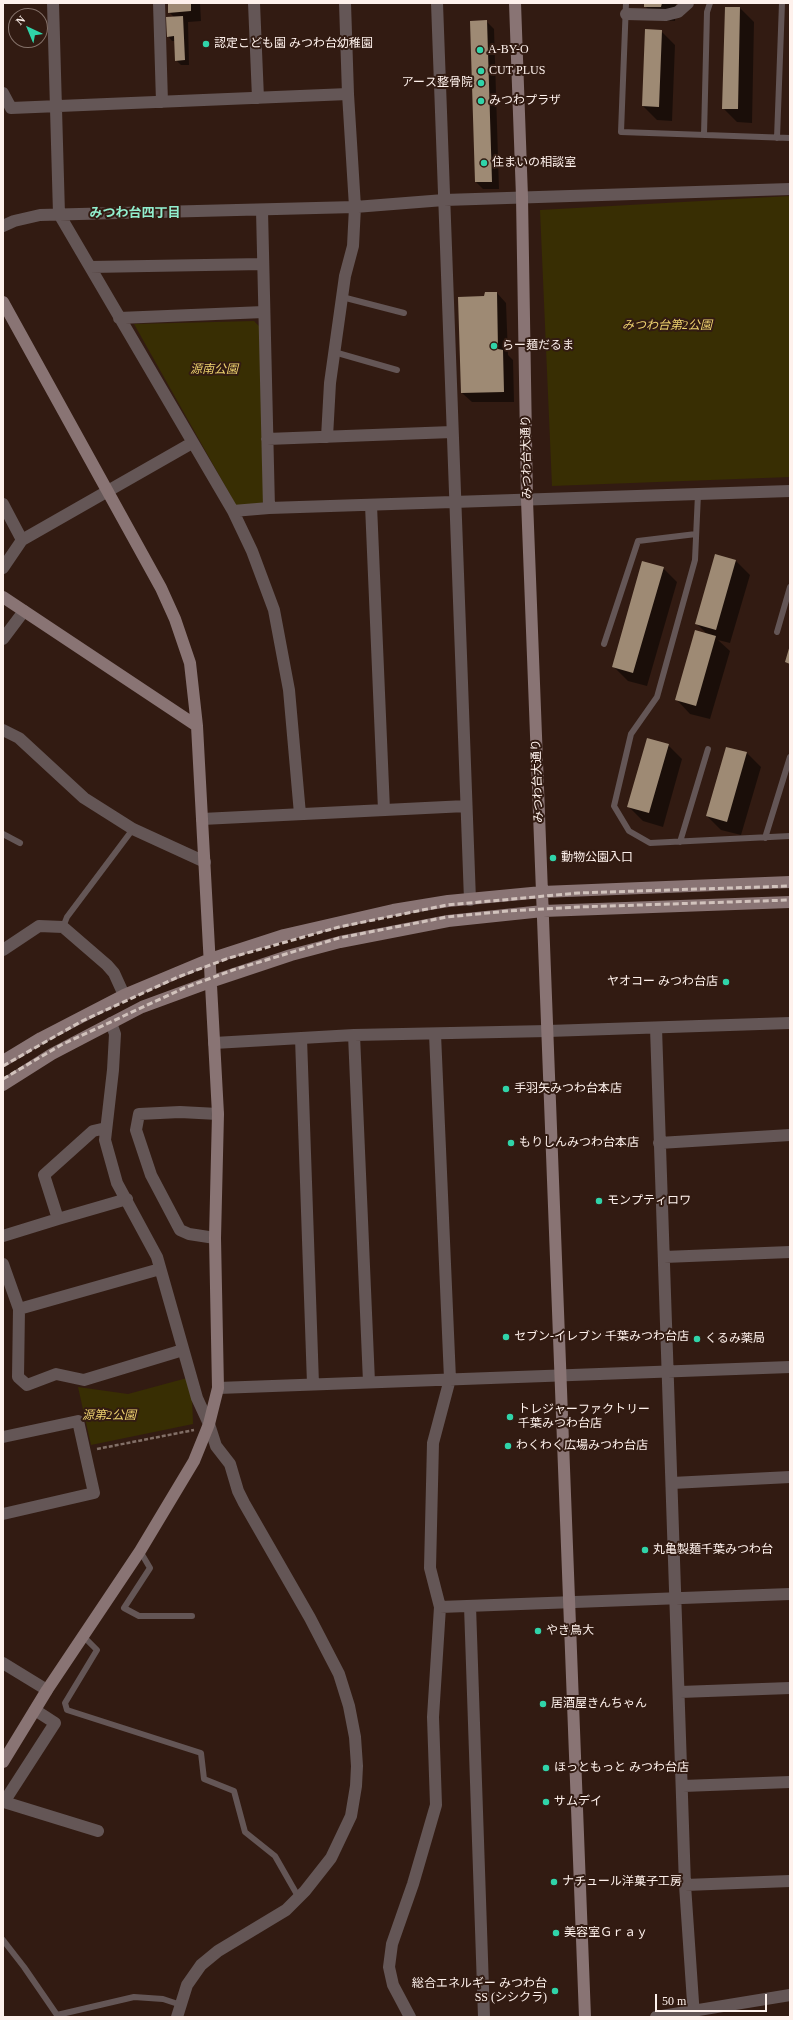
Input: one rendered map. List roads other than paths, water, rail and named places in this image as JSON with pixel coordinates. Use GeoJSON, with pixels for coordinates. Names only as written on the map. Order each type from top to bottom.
{"type":"FeatureCollection","features":[{"type":"Feature","properties":{"kind":"street"},"geometry":{"type":"LineString","coordinates":[[53,3],[59,214],[233,511],[252,551],[274,610],[289,690],[300,814]]}},
{"type":"Feature","properties":{"kind":"street"},"geometry":{"type":"LineString","coordinates":[[159,3],[162,102]]}},
{"type":"Feature","properties":{"kind":"street"},"geometry":{"type":"LineString","coordinates":[[254,3],[258,98]]}},
{"type":"Feature","properties":{"kind":"street"},"geometry":{"type":"LineString","coordinates":[[327,437],[330,383],[345,276],[353,246],[355,207],[348,94],[345,3]]}},
{"type":"Feature","properties":{"kind":"street"},"geometry":{"type":"LineString","coordinates":[[437,3],[470,900]]}},
{"type":"Feature","properties":{"kind":"street","name":"みつわ台大通り"},"geometry":{"type":"LineString","coordinates":[[515,3],[522,197],[527,500],[585,2017]]}},
{"type":"Feature","properties":{"kind":"street"},"geometry":{"type":"LineString","coordinates":[[626,8],[666,15],[678,12],[688,3]]}},
{"type":"Feature","properties":{"kind":"street"},"geometry":{"type":"LineString","coordinates":[[3,93],[11,108],[348,94]]}},
{"type":"Feature","properties":{"kind":"street"},"geometry":{"type":"LineString","coordinates":[[3,226],[14,221],[40,215],[59,214],[355,207],[444,200],[790,189]]}},
{"type":"Feature","properties":{"kind":"street"},"geometry":{"type":"LineString","coordinates":[[262,210],[269,508]]}},
{"type":"Feature","properties":{"kind":"street"},"geometry":{"type":"LineString","coordinates":[[90,267],[263,264]]}},
{"type":"Feature","properties":{"kind":"street"},"geometry":{"type":"LineString","coordinates":[[3,302],[161,588],[175,619],[190,663],[196,726],[205,862],[218,1114],[215,1238],[218,1388],[208,1429],[194,1461],[140,1551],[47,1690],[3,1762]]}},
{"type":"Feature","properties":{"kind":"street"},"geometry":{"type":"LineString","coordinates":[[120,318],[264,312]]}},
{"type":"Feature","properties":{"kind":"street"},"geometry":{"type":"LineString","coordinates":[[267,439],[452,432]]}},
{"type":"Feature","properties":{"kind":"street"},"geometry":{"type":"LineString","coordinates":[[3,568],[22,540],[192,443]]}},
{"type":"Feature","properties":{"kind":"street"},"geometry":{"type":"LineString","coordinates":[[233,511],[269,508],[790,491]]}},
{"type":"Feature","properties":{"kind":"street"},"geometry":{"type":"LineString","coordinates":[[3,504],[22,540]]}},
{"type":"Feature","properties":{"kind":"street"},"geometry":{"type":"LineString","coordinates":[[371,505],[384,810]]}},
{"type":"Feature","properties":{"kind":"street"},"geometry":{"type":"LineString","coordinates":[[3,597],[196,726]]}},
{"type":"Feature","properties":{"kind":"street"},"geometry":{"type":"LineString","coordinates":[[3,639],[24,611]]}},
{"type":"Feature","properties":{"kind":"street"},"geometry":{"type":"LineString","coordinates":[[3,730],[19,738],[84,798],[134,830],[205,862]]}},
{"type":"Feature","properties":{"kind":"street"},"geometry":{"type":"LineString","coordinates":[[202,819],[466,806]]}},
{"type":"Feature","properties":{"kind":"street"},"geometry":{"type":"LineString","coordinates":[[3,1061],[41,1038],[124,995],[210,959],[284,936],[393,910],[542,892],[790,882]]}},
{"type":"Feature","properties":{"kind":"street"},"geometry":{"type":"LineString","coordinates":[[3,1084],[52,1054],[142,1007],[291,955],[340,942],[448,921],[543,911],[790,902]]}},
{"type":"Feature","properties":{"kind":"street"},"geometry":{"type":"LineString","coordinates":[[3,950],[39,926],[63,927],[107,965],[114,973],[124,995]]}},
{"type":"Feature","properties":{"kind":"street"},"geometry":{"type":"LineString","coordinates":[[111,1023],[115,1034],[113,1070],[105,1140],[117,1183],[157,1257],[197,1398],[208,1429],[216,1446],[230,1464],[244,1503],[326,1646],[339,1674],[349,1706],[355,1737],[357,1766],[356,1786],[351,1816],[331,1858],[299,1898],[276,1917],[223,1947],[209,1958],[188,1985],[179,2011]]}},
{"type":"Feature","properties":{"kind":"street"},"geometry":{"type":"LineString","coordinates":[[214,1043],[354,1035],[548,1032],[790,1023]]}},
{"type":"Feature","properties":{"kind":"street"},"geometry":{"type":"LineString","coordinates":[[656,1028],[667,1371],[680,1692],[685,1886],[693,2014]]}},
{"type":"Feature","properties":{"kind":"street"},"geometry":{"type":"LineString","coordinates":[[410,2017],[394,1985],[389,1967],[392,1944],[413,1884],[436,1805],[433,1717],[440,1607],[430,1568],[433,1443],[450,1379],[435,1034]]}},
{"type":"Feature","properties":{"kind":"street"},"geometry":{"type":"LineString","coordinates":[[354,1035],[369,1382]]}},
{"type":"Feature","properties":{"kind":"street"},"geometry":{"type":"LineString","coordinates":[[301,1038],[313,1384]]}},
{"type":"Feature","properties":{"kind":"street"},"geometry":{"type":"LineString","coordinates":[[215,1238],[189,1234],[180,1230],[151,1175],[136,1130],[139,1114],[180,1112],[218,1114]]}},
{"type":"Feature","properties":{"kind":"street"},"geometry":{"type":"LineString","coordinates":[[58,1219],[44,1174],[94,1131],[106,1128]]}},
{"type":"Feature","properties":{"kind":"street"},"geometry":{"type":"LineString","coordinates":[[659,1143],[790,1135]]}},
{"type":"Feature","properties":{"kind":"street"},"geometry":{"type":"LineString","coordinates":[[3,1236],[127,1199]]}},
{"type":"Feature","properties":{"kind":"street"},"geometry":{"type":"LineString","coordinates":[[664,1257],[790,1252]]}},
{"type":"Feature","properties":{"kind":"street"},"geometry":{"type":"LineString","coordinates":[[3,1264],[19,1309],[18,1377],[26,1385],[56,1374],[84,1380],[183,1350]]}},
{"type":"Feature","properties":{"kind":"street"},"geometry":{"type":"LineString","coordinates":[[19,1309],[160,1268]]}},
{"type":"Feature","properties":{"kind":"street"},"geometry":{"type":"LineString","coordinates":[[218,1388],[790,1366]]}},
{"type":"Feature","properties":{"kind":"street"},"geometry":{"type":"LineString","coordinates":[[3,1437],[78,1421],[94,1493],[3,1514]]}},
{"type":"Feature","properties":{"kind":"street"},"geometry":{"type":"LineString","coordinates":[[672,1483],[790,1477]]}},
{"type":"Feature","properties":{"kind":"street"},"geometry":{"type":"LineString","coordinates":[[440,1607],[790,1594]]}},
{"type":"Feature","properties":{"kind":"street"},"geometry":{"type":"LineString","coordinates":[[470,1606],[484,2017]]}},
{"type":"Feature","properties":{"kind":"street"},"geometry":{"type":"LineString","coordinates":[[3,1663],[47,1690]]}},
{"type":"Feature","properties":{"kind":"street"},"geometry":{"type":"LineString","coordinates":[[680,1692],[790,1688]]}},
{"type":"Feature","properties":{"kind":"street"},"geometry":{"type":"LineString","coordinates":[[35,1710],[55,1722],[3,1805],[98,1831]]}},
{"type":"Feature","properties":{"kind":"street"},"geometry":{"type":"LineString","coordinates":[[683,1786],[790,1782]]}},
{"type":"Feature","properties":{"kind":"street"},"geometry":{"type":"LineString","coordinates":[[685,1886],[790,1881]]}},
{"type":"Feature","properties":{"kind":"street"},"geometry":{"type":"LineString","coordinates":[[656,2017],[693,2014],[790,1995]]}},
{"type":"Feature","properties":{"kind":"lane"},"geometry":{"type":"LineString","coordinates":[[704,134],[707,12],[710,3]]}},
{"type":"Feature","properties":{"kind":"lane"},"geometry":{"type":"LineString","coordinates":[[777,138],[782,3]]}},
{"type":"Feature","properties":{"kind":"lane"},"geometry":{"type":"LineString","coordinates":[[626,8],[621,132],[790,138]]}},
{"type":"Feature","properties":{"kind":"lane"},"geometry":{"type":"LineString","coordinates":[[342,296],[404,313]]}},
{"type":"Feature","properties":{"kind":"lane"},"geometry":{"type":"LineString","coordinates":[[334,352],[397,370]]}},
{"type":"Feature","properties":{"kind":"lane"},"geometry":{"type":"LineString","coordinates":[[698,494],[694,560],[657,697],[631,734],[614,806],[629,831],[650,844],[790,836]]}},
{"type":"Feature","properties":{"kind":"lane"},"geometry":{"type":"LineString","coordinates":[[604,644],[638,541],[696,534]]}},
{"type":"Feature","properties":{"kind":"lane"},"geometry":{"type":"LineString","coordinates":[[777,632],[790,587]]}},
{"type":"Feature","properties":{"kind":"lane"},"geometry":{"type":"LineString","coordinates":[[680,842],[708,749]]}},
{"type":"Feature","properties":{"kind":"lane"},"geometry":{"type":"LineString","coordinates":[[765,838],[790,757]]}},
{"type":"Feature","properties":{"kind":"lane"},"geometry":{"type":"LineString","coordinates":[[63,927],[67,918],[134,830]]}},
{"type":"Feature","properties":{"kind":"lane"},"geometry":{"type":"LineString","coordinates":[[3,834],[20,843]]}},
{"type":"Feature","properties":{"kind":"lane"},"geometry":{"type":"LineString","coordinates":[[140,1551],[150,1568],[124,1608],[139,1616],[192,1616]]}},
{"type":"Feature","properties":{"kind":"lane"},"geometry":{"type":"LineString","coordinates":[[83,1636],[98,1650],[65,1703],[67,1710],[201,1753],[204,1779],[234,1791],[244,1832],[275,1856],[299,1898]]}},
{"type":"Feature","properties":{"kind":"lane"},"geometry":{"type":"LineString","coordinates":[[3,1940],[24,1967],[57,2015],[134,1997],[163,1999],[179,2011]]}},
{"type":"Feature","properties":{"kind":"railway"},"geometry":{"type":"LineString","coordinates":[[3,1066],[82,1021],[178,977],[229,958],[339,927],[447,905],[578,893],[790,886]]}},
{"type":"Feature","properties":{"kind":"railway"},"geometry":{"type":"LineString","coordinates":[[3,1079],[61,1045],[184,988],[233,970],[339,938],[447,917],[508,911],[579,907],[790,900]]}},
{"type":"Feature","properties":{"kind":"place","name":"認定こども園 みつわ台幼稚園"},"geometry":{"type":"Point","coordinates":[206,44]}},
{"type":"Feature","properties":{"kind":"place","name":"A-BY-O"},"geometry":{"type":"Point","coordinates":[480,50]}},
{"type":"Feature","properties":{"kind":"place","name":"CUT PLUS"},"geometry":{"type":"Point","coordinates":[481,71]}},
{"type":"Feature","properties":{"kind":"place","name":"アース整骨院"},"geometry":{"type":"Point","coordinates":[481,83]}},
{"type":"Feature","properties":{"kind":"place","name":"みつわプラザ"},"geometry":{"type":"Point","coordinates":[481,101]}},
{"type":"Feature","properties":{"kind":"place","name":"住まいの相談室"},"geometry":{"type":"Point","coordinates":[484,163]}},
{"type":"Feature","properties":{"kind":"place","name":"らー麺だるま"},"geometry":{"type":"Point","coordinates":[494,346]}},
{"type":"Feature","properties":{"kind":"place","name":"動物公園入口"},"geometry":{"type":"Point","coordinates":[553,858]}},
{"type":"Feature","properties":{"kind":"place","name":"ヤオコー みつわ台店"},"geometry":{"type":"Point","coordinates":[726,982]}},
{"type":"Feature","properties":{"kind":"place","name":"手羽矢みつわ台本店"},"geometry":{"type":"Point","coordinates":[506,1089]}},
{"type":"Feature","properties":{"kind":"place","name":"もりしんみつわ台本店"},"geometry":{"type":"Point","coordinates":[511,1143]}},
{"type":"Feature","properties":{"kind":"place","name":"モンプティロワ"},"geometry":{"type":"Point","coordinates":[599,1201]}},
{"type":"Feature","properties":{"kind":"place","name":"セブン-イレブン 千葉みつわ台店"},"geometry":{"type":"Point","coordinates":[506,1337]}},
{"type":"Feature","properties":{"kind":"place","name":"くるみ薬局"},"geometry":{"type":"Point","coordinates":[697,1339]}},
{"type":"Feature","properties":{"kind":"place","name":"トレジャーファクトリー 千葉みつわ台店"},"geometry":{"type":"Point","coordinates":[510,1417]}},
{"type":"Feature","properties":{"kind":"place","name":"わくわく広場みつわ台店"},"geometry":{"type":"Point","coordinates":[508,1446]}},
{"type":"Feature","properties":{"kind":"place","name":"丸亀製麺千葉みつわ台"},"geometry":{"type":"Point","coordinates":[645,1550]}},
{"type":"Feature","properties":{"kind":"place","name":"やき鳥大"},"geometry":{"type":"Point","coordinates":[538,1631]}},
{"type":"Feature","properties":{"kind":"place","name":"居酒屋きんちゃん"},"geometry":{"type":"Point","coordinates":[543,1704]}},
{"type":"Feature","properties":{"kind":"place","name":"ほっともっと みつわ台店"},"geometry":{"type":"Point","coordinates":[546,1768]}},
{"type":"Feature","properties":{"kind":"place","name":"サムデイ"},"geometry":{"type":"Point","coordinates":[546,1802]}},
{"type":"Feature","properties":{"kind":"place","name":"ナチュール洋菓子工房"},"geometry":{"type":"Point","coordinates":[554,1882]}},
{"type":"Feature","properties":{"kind":"place","name":"美容室Ｇｒａｙ"},"geometry":{"type":"Point","coordinates":[556,1933]}},
{"type":"Feature","properties":{"kind":"place","name":"総合エネルギー みつわ台 SS (シシクラ)"},"geometry":{"type":"Point","coordinates":[555,1991]}},
{"type":"Feature","properties":{"kind":"district","name":"みつわ台四丁目"},"geometry":{"type":"Point","coordinates":[135,214]}},
{"type":"Feature","properties":{"kind":"park label","name":"みつわ台第2公園"},"geometry":{"type":"Point","coordinates":[667,326]}},
{"type":"Feature","properties":{"kind":"park label","name":"源南公園"},"geometry":{"type":"Point","coordinates":[214,370]}},
{"type":"Feature","properties":{"kind":"park label","name":"源第2公園"},"geometry":{"type":"Point","coordinates":[109,1416]}}]}
